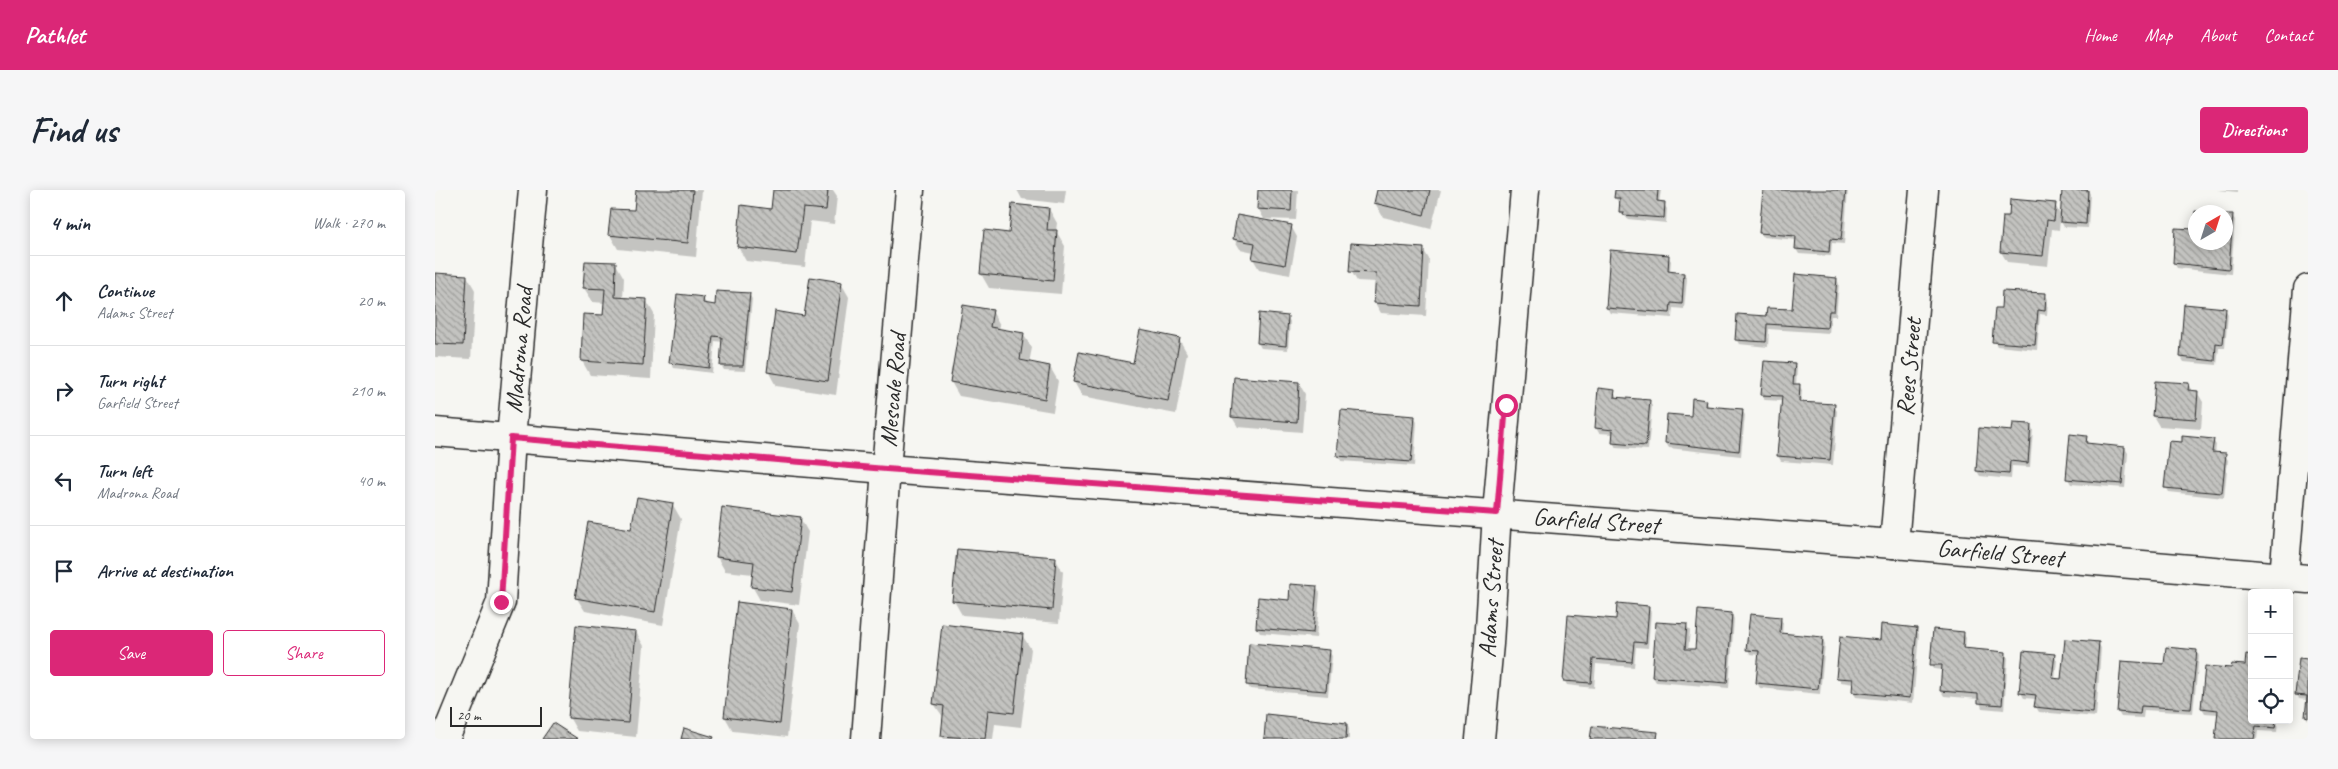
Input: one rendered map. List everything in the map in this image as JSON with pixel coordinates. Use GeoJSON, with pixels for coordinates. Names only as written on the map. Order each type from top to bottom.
{"type":"FeatureCollection","features":[{"type":"Feature","properties":{"kind":"street","name":"Madrona Road"},"geometry":{"type":"LineString","coordinates":[[445,739],[501,602],[511,438],[533,190]]}},
{"type":"Feature","properties":{"kind":"street","name":"Mescale Road"},"geometry":{"type":"LineString","coordinates":[[866,739],[886,469],[910,190]]}},
{"type":"Feature","properties":{"kind":"street","name":"Adams Street"},"geometry":{"type":"LineString","coordinates":[[1480,739],[1489,644],[1497,513],[1525,190]]}},
{"type":"Feature","properties":{"kind":"street","name":"Rees Street"},"geometry":{"type":"LineString","coordinates":[[1894,544],[1924,190]]}},
{"type":"Feature","properties":{"kind":"street"},"geometry":{"type":"LineString","coordinates":[[2296,578],[2308,289]]}},
{"type":"Feature","properties":{"kind":"street","name":"Garfield Street"},"geometry":{"type":"LineString","coordinates":[[435,432],[886,469],[1894,544],[2296,578]]}},
{"type":"Feature","properties":{"kind":"building"},"geometry":{"type":"Polygon","coordinates":[[[636,190],[693,190],[688,243],[608,235],[611,209],[634,210],[636,190]]]}},
{"type":"Feature","properties":{"kind":"building"},"geometry":{"type":"Polygon","coordinates":[[[773,190],[828,190],[826,210],[803,208],[797,254],[737,247],[741,205],[771,209],[773,190]]]}},
{"type":"Feature","properties":{"kind":"building"},"geometry":{"type":"Polygon","coordinates":[[[1258,190],[1292,190],[1291,211],[1257,209],[1258,190]]]}},
{"type":"Feature","properties":{"kind":"building"},"geometry":{"type":"Polygon","coordinates":[[[1377,190],[1430,190],[1424,215],[1374,203],[1377,190]]]}},
{"type":"Feature","properties":{"kind":"building"},"geometry":{"type":"Polygon","coordinates":[[[1615,190],[1658,190],[1657,201],[1665,202],[1664,218],[1623,215],[1624,212],[1619,212],[1620,198],[1614,198],[1615,190]]]}},
{"type":"Feature","properties":{"kind":"building"},"geometry":{"type":"Polygon","coordinates":[[[1763,190],[1846,190],[1841,240],[1830,239],[1829,252],[1795,249],[1796,236],[1759,233],[1763,190]]]}},
{"type":"Feature","properties":{"kind":"building"},"geometry":{"type":"Polygon","coordinates":[[[2062,190],[2088,190],[2086,224],[2060,222],[2062,190]]]}},
{"type":"Feature","properties":{"kind":"building"},"geometry":{"type":"Polygon","coordinates":[[[2010,199],[2056,203],[2054,221],[2047,220],[2043,256],[2000,252],[2003,216],[2009,216],[2010,199]]]}},
{"type":"Feature","properties":{"kind":"building"},"geometry":{"type":"Polygon","coordinates":[[[1012,204],[1049,208],[1047,230],[1057,230],[1053,281],[980,274],[984,230],[1009,233],[1012,204]]]}},
{"type":"Feature","properties":{"kind":"building"},"geometry":{"type":"Polygon","coordinates":[[[1237,215],[1292,225],[1285,265],[1252,259],[1255,243],[1233,239],[1237,215]]]}},
{"type":"Feature","properties":{"kind":"building"},"geometry":{"type":"Polygon","coordinates":[[[2175,228],[2188,229],[2188,250],[2230,250],[2229,269],[2173,263],[2175,228]]]}},
{"type":"Feature","properties":{"kind":"building"},"geometry":{"type":"Polygon","coordinates":[[[1351,243],[1424,248],[1421,306],[1374,303],[1376,273],[1349,272],[1351,243]]]}},
{"type":"Feature","properties":{"kind":"building"},"geometry":{"type":"Polygon","coordinates":[[[1610,250],[1669,255],[1668,271],[1684,273],[1682,304],[1671,303],[1670,313],[1606,308],[1610,250]]]}},
{"type":"Feature","properties":{"kind":"building"},"geometry":{"type":"Polygon","coordinates":[[[585,261],[616,262],[615,297],[647,299],[643,365],[581,361],[583,314],[603,315],[605,289],[583,288],[585,261]]]}},
{"type":"Feature","properties":{"kind":"building"},"geometry":{"type":"Polygon","coordinates":[[[435,273],[467,275],[463,345],[435,344],[435,273]]]}},
{"type":"Feature","properties":{"kind":"building"},"geometry":{"type":"Polygon","coordinates":[[[1795,274],[1837,278],[1834,311],[1829,311],[1827,328],[1767,324],[1766,342],[1735,340],[1737,314],[1766,316],[1767,308],[1792,309],[1795,274]]]}},
{"type":"Feature","properties":{"kind":"building"},"geometry":{"type":"Polygon","coordinates":[[[810,277],[842,282],[828,381],[767,372],[775,311],[804,316],[810,277]]]}},
{"type":"Feature","properties":{"kind":"building"},"geometry":{"type":"Polygon","coordinates":[[[716,291],[750,293],[743,366],[720,366],[722,337],[713,336],[709,368],[669,363],[677,294],[704,297],[703,303],[715,305],[716,291]]]}},
{"type":"Feature","properties":{"kind":"building"},"geometry":{"type":"Polygon","coordinates":[[[2002,291],[2046,293],[2045,311],[2038,310],[2035,345],[1992,342],[1995,308],[2001,308],[2002,291]]]}},
{"type":"Feature","properties":{"kind":"building"},"geometry":{"type":"Polygon","coordinates":[[[2184,304],[2226,308],[2223,344],[2216,343],[2215,361],[2180,357],[2184,304]]]}},
{"type":"Feature","properties":{"kind":"building"},"geometry":{"type":"Polygon","coordinates":[[[963,305],[993,310],[990,327],[1024,333],[1020,360],[1050,366],[1045,399],[950,382],[963,305]]]}},
{"type":"Feature","properties":{"kind":"building"},"geometry":{"type":"Polygon","coordinates":[[[1259,313],[1288,316],[1286,346],[1257,343],[1259,313]]]}},
{"type":"Feature","properties":{"kind":"building"},"geometry":{"type":"Polygon","coordinates":[[[1140,330],[1180,338],[1168,401],[1073,382],[1079,352],[1133,363],[1140,330]]]}},
{"type":"Feature","properties":{"kind":"building"},"geometry":{"type":"Polygon","coordinates":[[[1764,361],[1795,363],[1793,384],[1800,384],[1799,402],[1835,404],[1830,460],[1777,456],[1782,396],[1761,395],[1764,361]]]}},
{"type":"Feature","properties":{"kind":"building"},"geometry":{"type":"Polygon","coordinates":[[[1234,377],[1299,382],[1297,422],[1231,417],[1234,377]]]}},
{"type":"Feature","properties":{"kind":"building"},"geometry":{"type":"Polygon","coordinates":[[[2155,381],[2189,383],[2188,390],[2198,391],[2196,419],[2152,416],[2155,381]]]}},
{"type":"Feature","properties":{"kind":"building"},"geometry":{"type":"Polygon","coordinates":[[[1598,388],[1615,390],[1614,397],[1650,400],[1646,446],[1612,443],[1613,430],[1595,428],[1598,388]]]}},
{"type":"Feature","properties":{"kind":"building"},"geometry":{"type":"Polygon","coordinates":[[[1692,398],[1707,400],[1706,406],[1743,409],[1739,451],[1665,443],[1667,414],[1691,416],[1692,398]]]}},
{"type":"Feature","properties":{"kind":"building"},"geometry":{"type":"Polygon","coordinates":[[[1341,410],[1415,416],[1411,462],[1337,456],[1341,410]]]}},
{"type":"Feature","properties":{"kind":"building"},"geometry":{"type":"Polygon","coordinates":[[[2013,423],[2031,424],[2028,463],[2010,461],[2009,474],[1976,471],[1979,428],[2012,431],[2013,423]]]}},
{"type":"Feature","properties":{"kind":"building"},"geometry":{"type":"Polygon","coordinates":[[[2070,434],[2087,436],[2086,443],[2125,447],[2122,484],[2066,479],[2070,434]]]}},
{"type":"Feature","properties":{"kind":"building"},"geometry":{"type":"Polygon","coordinates":[[[2182,436],[2214,439],[2212,452],[2226,453],[2222,493],[2164,488],[2169,441],[2182,442],[2182,436]]]}},
{"type":"Feature","properties":{"kind":"building"},"geometry":{"type":"Polygon","coordinates":[[[637,497],[673,503],[655,612],[575,598],[588,522],[631,529],[637,497]]]}},
{"type":"Feature","properties":{"kind":"building"},"geometry":{"type":"Polygon","coordinates":[[[722,507],[801,517],[792,592],[751,587],[754,562],[716,557],[722,507]]]}},
{"type":"Feature","properties":{"kind":"building"},"geometry":{"type":"Polygon","coordinates":[[[957,549],[1056,557],[1052,610],[952,601],[957,549]]]}},
{"type":"Feature","properties":{"kind":"building"},"geometry":{"type":"Polygon","coordinates":[[[1290,584],[1317,586],[1313,633],[1256,628],[1258,597],[1289,600],[1290,584]]]}},
{"type":"Feature","properties":{"kind":"building"},"geometry":{"type":"Polygon","coordinates":[[[737,602],[792,609],[780,724],[724,717],[737,602]]]}},
{"type":"Feature","properties":{"kind":"building"},"geometry":{"type":"Polygon","coordinates":[[[1617,603],[1649,606],[1646,643],[1634,642],[1632,662],[1593,659],[1591,683],[1563,681],[1568,615],[1616,619],[1617,603]]]}},
{"type":"Feature","properties":{"kind":"building"},"geometry":{"type":"Polygon","coordinates":[[[1698,610],[1732,613],[1727,683],[1652,677],[1656,622],[1687,624],[1685,649],[1695,649],[1698,610]]]}},
{"type":"Feature","properties":{"kind":"building"},"geometry":{"type":"Polygon","coordinates":[[[1750,614],[1781,617],[1780,633],[1823,637],[1818,689],[1756,683],[1759,651],[1746,650],[1750,614]]]}},
{"type":"Feature","properties":{"kind":"building"},"geometry":{"type":"Polygon","coordinates":[[[942,624],[1023,634],[1014,713],[988,710],[985,739],[941,736],[944,706],[933,704],[942,624]]]}},
{"type":"Feature","properties":{"kind":"building"},"geometry":{"type":"Polygon","coordinates":[[[1881,624],[1917,628],[1910,698],[1852,692],[1853,679],[1836,678],[1840,636],[1880,640],[1881,624]]]}},
{"type":"Feature","properties":{"kind":"building"},"geometry":{"type":"Polygon","coordinates":[[[576,625],[636,631],[628,723],[568,718],[576,625]]]}},
{"type":"Feature","properties":{"kind":"building"},"geometry":{"type":"Polygon","coordinates":[[[1933,629],[1964,632],[1963,648],[2006,652],[2002,705],[1978,703],[1978,694],[1940,691],[1942,665],[1930,665],[1933,629]]]}},
{"type":"Feature","properties":{"kind":"building"},"geometry":{"type":"Polygon","coordinates":[[[2065,639],[2099,642],[2093,713],[2034,707],[2036,695],[2019,693],[2023,651],[2055,654],[2052,678],[2061,679],[2065,639]]]}},
{"type":"Feature","properties":{"kind":"building"},"geometry":{"type":"Polygon","coordinates":[[[1249,643],[1330,650],[1326,691],[1246,685],[1249,643]]]}},
{"type":"Feature","properties":{"kind":"building"},"geometry":{"type":"Polygon","coordinates":[[[2166,647],[2197,650],[2191,709],[2141,706],[2140,714],[2117,712],[2121,661],[2164,664],[2166,647]]]}},
{"type":"Feature","properties":{"kind":"building"},"geometry":{"type":"Polygon","coordinates":[[[2246,654],[2248,654],[2248,724],[2276,724],[2275,728],[2256,726],[2254,739],[2215,739],[2218,710],[2201,708],[2205,666],[2231,668],[2232,664],[2245,665],[2246,654]]]}},
{"type":"Feature","properties":{"kind":"building"},"geometry":{"type":"Polygon","coordinates":[[[2299,658],[2308,659],[2308,718],[2305,717],[2307,696],[2295,695],[2299,658]]]}},
{"type":"Feature","properties":{"kind":"building"},"geometry":{"type":"Polygon","coordinates":[[[1266,714],[1347,723],[1346,739],[1264,739],[1266,714]]]}},
{"type":"Feature","properties":{"kind":"building"},"geometry":{"type":"Polygon","coordinates":[[[553,723],[578,739],[542,739],[553,723]]]}},
{"type":"Feature","properties":{"kind":"building"},"geometry":{"type":"Polygon","coordinates":[[[1592,726],[1658,732],[1657,739],[1590,739],[1592,726]]]}},
{"type":"Feature","properties":{"kind":"building"},"geometry":{"type":"Polygon","coordinates":[[[684,728],[714,737],[713,739],[681,739],[684,728]]]}},
{"type":"Feature","properties":{"kind":"route"},"geometry":{"type":"LineString","coordinates":[[501,602],[511,438],[886,469],[1497,513],[1506,405]]}}]}
